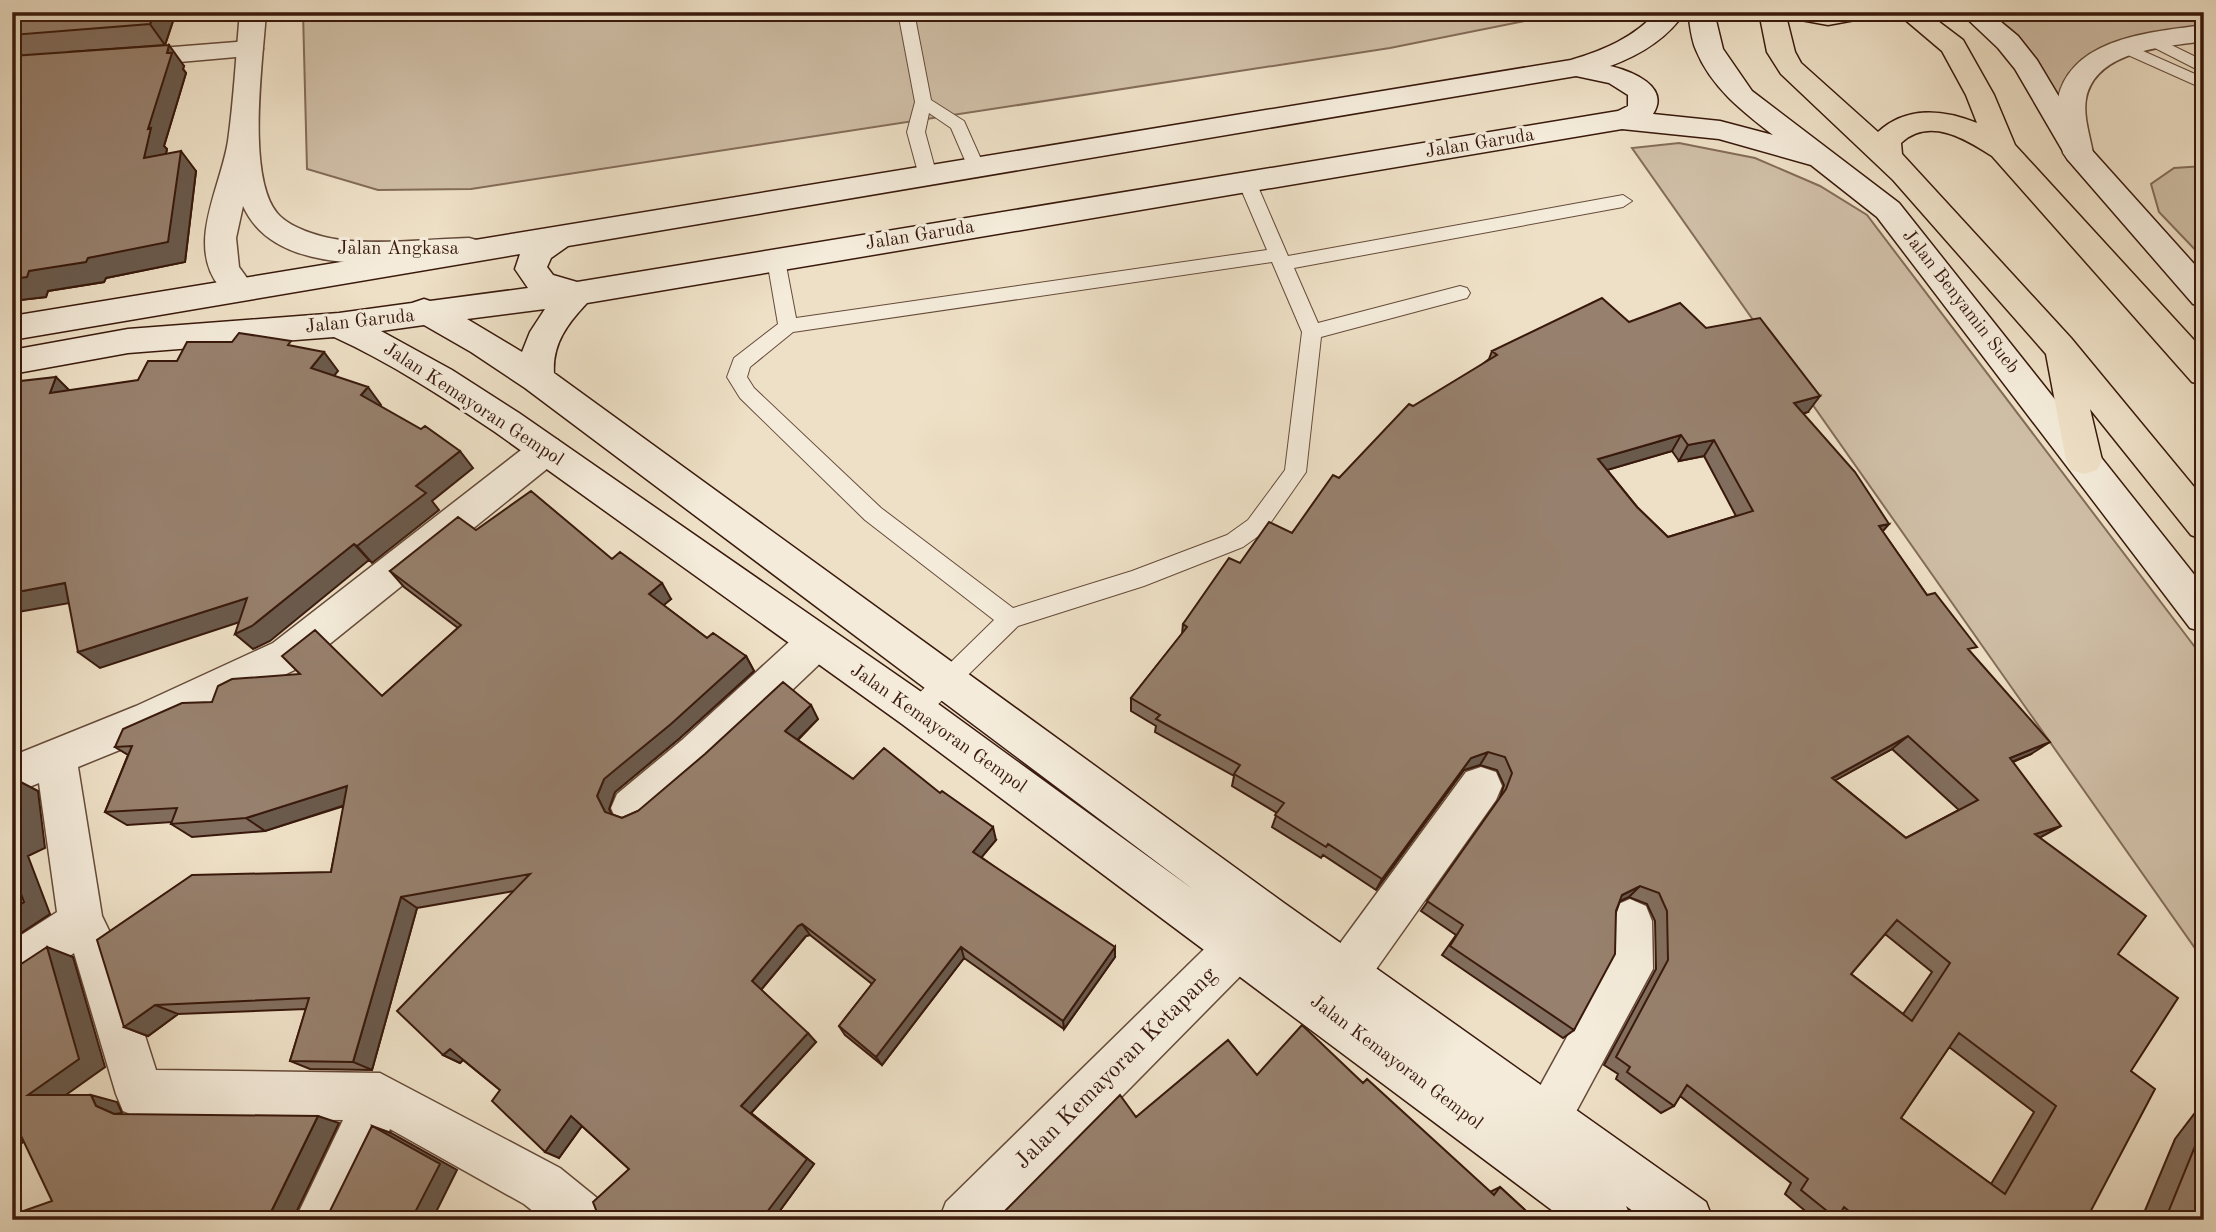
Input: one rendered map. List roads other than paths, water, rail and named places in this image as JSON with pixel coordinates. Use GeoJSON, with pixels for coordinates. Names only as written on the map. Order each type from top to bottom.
{"type":"FeatureCollection","features":[{"type":"Feature","properties":{"kind":"main road","name":"Jalan Angkasa"},"geometry":{"type":"LineString","coordinates":[[239,289],[223,269],[220,250],[242,143],[253,12]]}},
{"type":"Feature","properties":{"kind":"main road"},"geometry":{"type":"LineString","coordinates":[[12,328],[1575,68],[1625,52],[1648,37],[1672,12]]}},
{"type":"Feature","properties":{"kind":"main road","name":"Jalan Benyamin Sueb"},"geometry":{"type":"LineString","coordinates":[[1701,12],[1709,48],[1720,69],[1742,97],[1888,210],[2204,616]]}},
{"type":"Feature","properties":{"kind":"main road","name":"Jalan Benyamin Sueb"},"geometry":{"type":"LineString","coordinates":[[1772,12],[1781,52],[1791,68],[1887,155],[2059,347],[2204,525]]}},
{"type":"Feature","properties":{"kind":"main road"},"geometry":{"type":"LineString","coordinates":[[1799,12],[1815,17],[1840,17],[1857,12]]}},
{"type":"Feature","properties":{"kind":"main road"},"geometry":{"type":"LineString","coordinates":[[1909,12],[1953,46],[1976,86],[2002,149]]}},
{"type":"Feature","properties":{"kind":"main road"},"geometry":{"type":"LineString","coordinates":[[1973,12],[2008,42],[2027,66],[2078,153],[2204,296]]}},
{"type":"Feature","properties":{"kind":"main road"},"geometry":{"type":"LineString","coordinates":[[2078,153],[2072,99],[2080,81],[2104,56],[2138,44],[2204,33]]}},
{"type":"Feature","properties":{"kind":"main road"},"geometry":{"type":"LineString","coordinates":[[96,61],[249,49]]}},
{"type":"Feature","properties":{"kind":"main road"},"geometry":{"type":"LineString","coordinates":[[1575,68],[1619,76],[1640,92],[1644,101],[1642,109],[1634,116],[1622,120]]}},
{"type":"Feature","properties":{"kind":"main road","name":"Jalan Garuda"},"geometry":{"type":"LineString","coordinates":[[12,362],[128,341],[338,326],[577,293],[1622,120],[1720,130],[1824,159]]}},
{"type":"Feature","properties":{"kind":"main road"},"geometry":{"type":"LineString","coordinates":[[1887,155],[1886,141],[1895,129],[1912,122],[1935,121],[1960,125],[2002,149],[2204,373]]}},
{"type":"Feature","properties":{"kind":"main road","name":"Jalan Angkasa"},"geometry":{"type":"LineString","coordinates":[[242,143],[257,199],[267,220],[300,242],[331,250],[374,253],[433,248],[492,249]]}},
{"type":"Feature","properties":{"kind":"main road"},"geometry":{"type":"LineString","coordinates":[[537,379],[535,359],[556,314],[577,293],[542,283],[531,269],[537,252],[558,238]]}},
{"type":"Feature","properties":{"kind":"main road","name":"Jalan Kemayoran Gempol"},"geometry":{"type":"LineString","coordinates":[[360,271],[537,379],[947,681],[1607,1220]]}},
{"type":"Feature","properties":{"kind":"main road","name":"Jalan Kemayoran Gempol"},"geometry":{"type":"LineString","coordinates":[[239,289],[394,350],[546,450],[815,643],[1253,932],[1346,973],[1688,1220]]}},
{"type":"Feature","properties":{"kind":"main road"},"geometry":{"type":"LineString","coordinates":[[2059,347],[2084,460]]}},
{"type":"Feature","properties":{"kind":"main road"},"geometry":{"type":"LineString","coordinates":[[12,775],[150,719],[287,655],[546,450]]}},
{"type":"Feature","properties":{"kind":"main road"},"geometry":{"type":"LineString","coordinates":[[632,808],[697,753],[815,643]]}},
{"type":"Feature","properties":{"kind":"main road"},"geometry":{"type":"LineString","coordinates":[[56,759],[81,922],[94,946],[140,1094],[380,1097],[542,1186],[584,1220]]}},
{"type":"Feature","properties":{"kind":"main road"},"geometry":{"type":"LineString","coordinates":[[1346,973],[1481,786]]}},
{"type":"Feature","properties":{"kind":"main road"},"geometry":{"type":"LineString","coordinates":[[1547,1117],[1630,969],[1630,921]]}},
{"type":"Feature","properties":{"kind":"main road"},"geometry":{"type":"LineString","coordinates":[[12,968],[81,922]]}},
{"type":"Feature","properties":{"kind":"main road","name":"Jalan Kemayoran Ketapang"},"geometry":{"type":"LineString","coordinates":[[964,1220],[1253,932]]}},
{"type":"Feature","properties":{"kind":"main road"},"geometry":{"type":"LineString","coordinates":[[320,1220],[380,1097]]}},
{"type":"Feature","properties":{"kind":"lane"},"geometry":{"type":"LineString","coordinates":[[906,12],[923,102],[916,132],[928,176]]}},
{"type":"Feature","properties":{"kind":"lane"},"geometry":{"type":"LineString","coordinates":[[2138,44],[2204,68]]}},
{"type":"Feature","properties":{"kind":"lane"},"geometry":{"type":"LineString","coordinates":[[2138,44],[2204,84]]}},
{"type":"Feature","properties":{"kind":"lane"},"geometry":{"type":"LineString","coordinates":[[923,102],[958,125],[976,168]]}},
{"type":"Feature","properties":{"kind":"lane"},"geometry":{"type":"LineString","coordinates":[[916,711],[1010,619],[1136,579],[1235,541],[1256,526],[1295,472],[1312,332],[1247,182]]}},
{"type":"Feature","properties":{"kind":"lane"},"geometry":{"type":"LineString","coordinates":[[1010,619],[873,513],[747,393],[737,377],[741,363],[788,326],[1280,259],[1623,201]]}},
{"type":"Feature","properties":{"kind":"lane"},"geometry":{"type":"LineString","coordinates":[[776,260],[788,326]]}},
{"type":"Feature","properties":{"kind":"lane"},"geometry":{"type":"LineString","coordinates":[[1312,332],[1460,293]]}}]}
